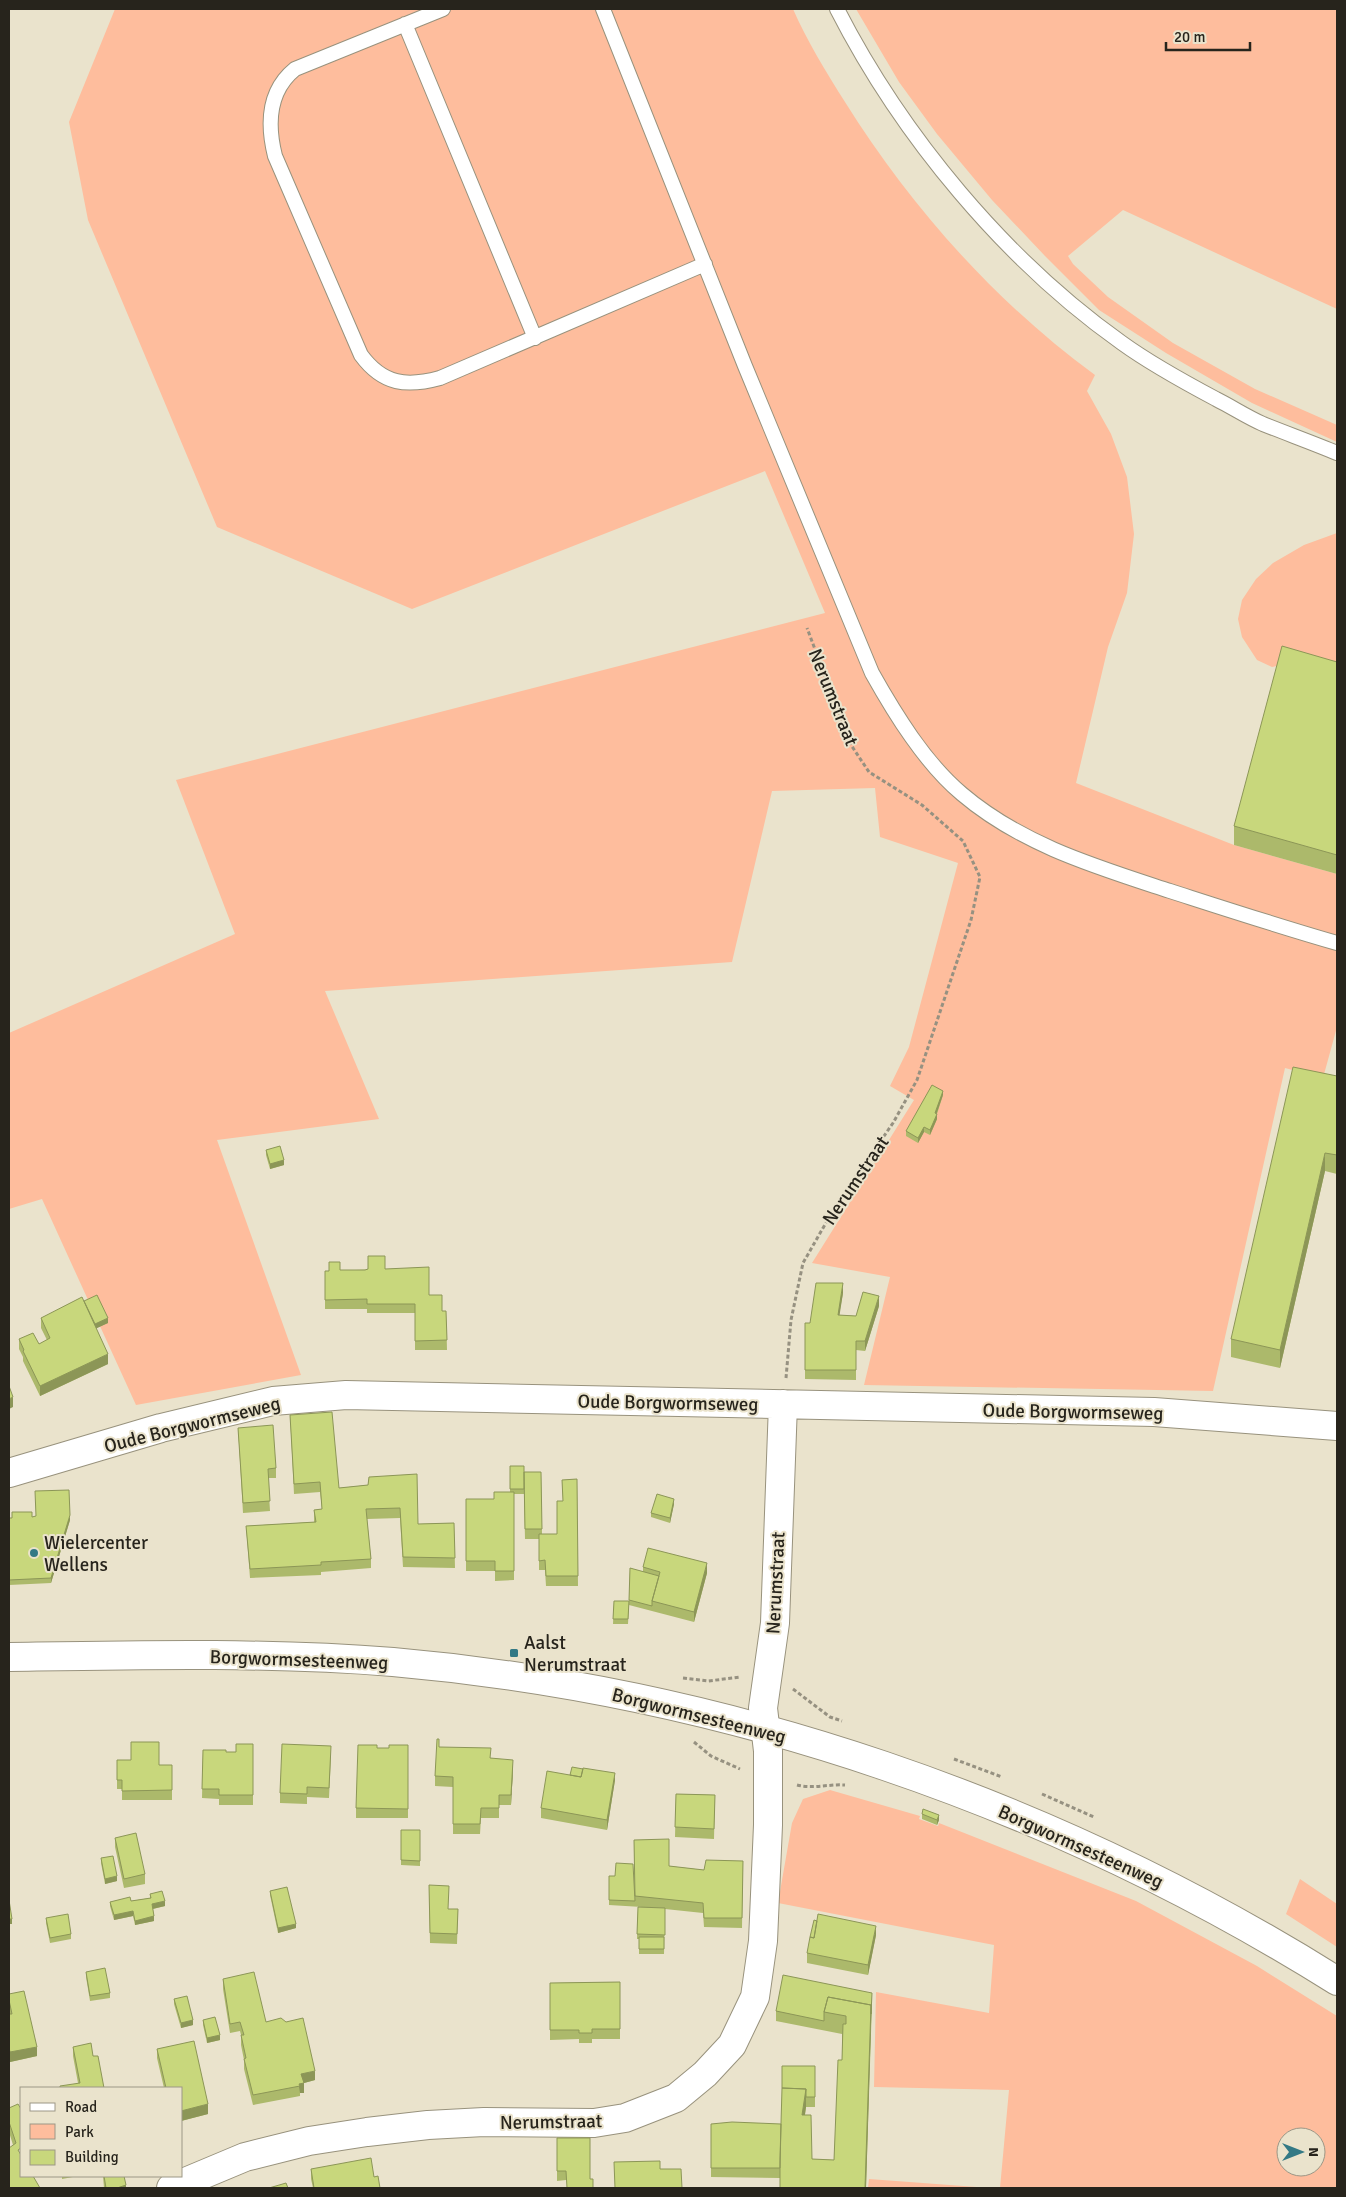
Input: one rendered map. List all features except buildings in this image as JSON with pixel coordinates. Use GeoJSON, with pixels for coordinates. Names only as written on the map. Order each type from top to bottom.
{"type":"FeatureCollection","features":[{"type":"Feature","properties":{"kind":"street","name":"Oude Borgwormseweg"},"geometry":{"type":"LineString","coordinates":[[9,1473],[161,1428],[273,1401],[346,1395],[1154,1412],[1337,1426]]}},
{"type":"Feature","properties":{"kind":"street","name":"Nerumstraat"},"geometry":{"type":"LineString","coordinates":[[171,2188],[244,2158],[309,2141],[428,2125],[484,2122],[594,2123],[625,2118],[676,2098],[705,2074],[732,2045],[755,1997],[763,1941],[768,1825],[768,1751],[763,1708],[775,1623],[783,1404]]}},
{"type":"Feature","properties":{"kind":"street","name":"Borgwormsesteenweg"},"geometry":{"type":"LineString","coordinates":[[9,1657],[192,1654],[304,1657],[394,1663],[504,1675],[641,1698],[765,1729],[926,1780],[1028,1819],[1196,1899],[1277,1943],[1337,1981]]}},
{"type":"Feature","properties":{"kind":"lane"},"geometry":{"type":"LineString","coordinates":[[443,9],[295,68],[280,86],[271,108],[270,137],[275,156],[361,355],[367,363],[382,375],[398,382],[412,384],[431,380],[535,338],[705,264]]}},
{"type":"Feature","properties":{"kind":"lane"},"geometry":{"type":"LineString","coordinates":[[603,9],[872,672],[895,713],[917,744],[960,793],[992,818],[1024,837],[1085,863],[1337,943]]}},
{"type":"Feature","properties":{"kind":"lane"},"geometry":{"type":"LineString","coordinates":[[837,9],[855,44],[883,89],[960,192],[1063,297],[1122,344],[1180,380],[1261,423],[1337,452]]}},
{"type":"Feature","properties":{"kind":"lane"},"geometry":{"type":"LineString","coordinates":[[404,24],[535,338]]}},
{"type":"Feature","properties":{"kind":"path","name":"Nerumstraat"},"geometry":{"type":"LineString","coordinates":[[783,1404],[791,1320],[803,1263],[835,1207],[893,1123],[917,1080],[971,920],[980,876],[963,842],[922,806],[870,772],[851,745],[807,628]]}},
{"type":"Feature","properties":{"kind":"path"},"geometry":{"type":"LineString","coordinates":[[688,1740],[696,1743],[711,1756],[730,1766],[806,1787],[830,1784],[849,1785]]}},
{"type":"Feature","properties":{"kind":"green space"},"geometry":{"type":"Polygon","coordinates":[[[115,9],[793,9],[811,45],[845,102],[898,179],[926,215],[989,284],[1023,316],[1095,375],[1087,391],[1111,434],[1127,477],[1134,534],[1127,593],[1108,647],[1076,783],[1234,845],[1337,874],[1337,1027],[1323,1078],[1285,1068],[1213,1391],[864,1385],[890,1277],[812,1263],[914,1100],[890,1086],[909,1047],[958,863],[880,837],[875,788],[772,791],[732,962],[325,991],[379,1119],[217,1140],[301,1375],[136,1405],[42,1199],[9,1209],[9,1033],[235,934],[176,780],[825,613],[765,471],[412,609],[217,527],[88,220],[69,122],[115,9]]]}},
{"type":"Feature","properties":{"kind":"green space"},"geometry":{"type":"Polygon","coordinates":[[[856,9],[1337,9],[1337,309],[1123,210],[1068,256],[1073,264],[1108,297],[1173,343],[1255,389],[1337,425],[1337,442],[1252,403],[1166,353],[1099,310],[992,200],[937,134],[899,82],[856,9]]]}},
{"type":"Feature","properties":{"kind":"green space"},"geometry":{"type":"Polygon","coordinates":[[[1337,533],[1337,681],[1282,665],[1272,667],[1257,660],[1242,637],[1238,619],[1242,600],[1256,579],[1273,563],[1304,545],[1337,533]]]}},
{"type":"Feature","properties":{"kind":"green space"},"geometry":{"type":"Polygon","coordinates":[[[830,1790],[920,1816],[919,1819],[938,1826],[939,1823],[1136,1901],[1257,1966],[1337,2016],[1337,2188],[1000,2188],[1009,2090],[874,2087],[876,1992],[989,2013],[994,1945],[778,1903],[792,1823],[803,1799],[830,1790]]]}},
{"type":"Feature","properties":{"kind":"green space"},"geometry":{"type":"Polygon","coordinates":[[[1300,1879],[1337,1904],[1337,1947],[1286,1914],[1300,1879]]]}},
{"type":"Feature","properties":{"kind":"green space"},"geometry":{"type":"Polygon","coordinates":[[[869,2179],[990,2188],[868,2188],[869,2179]]]}},
{"type":"Feature","properties":{"kind":"place","name":"Wielercenter Wellens"},"geometry":{"type":"Point","coordinates":[34,1553]}},
{"type":"Feature","properties":{"kind":"place","name":"Aalst Nerumstraat"},"geometry":{"type":"Point","coordinates":[514,1653]}}]}
